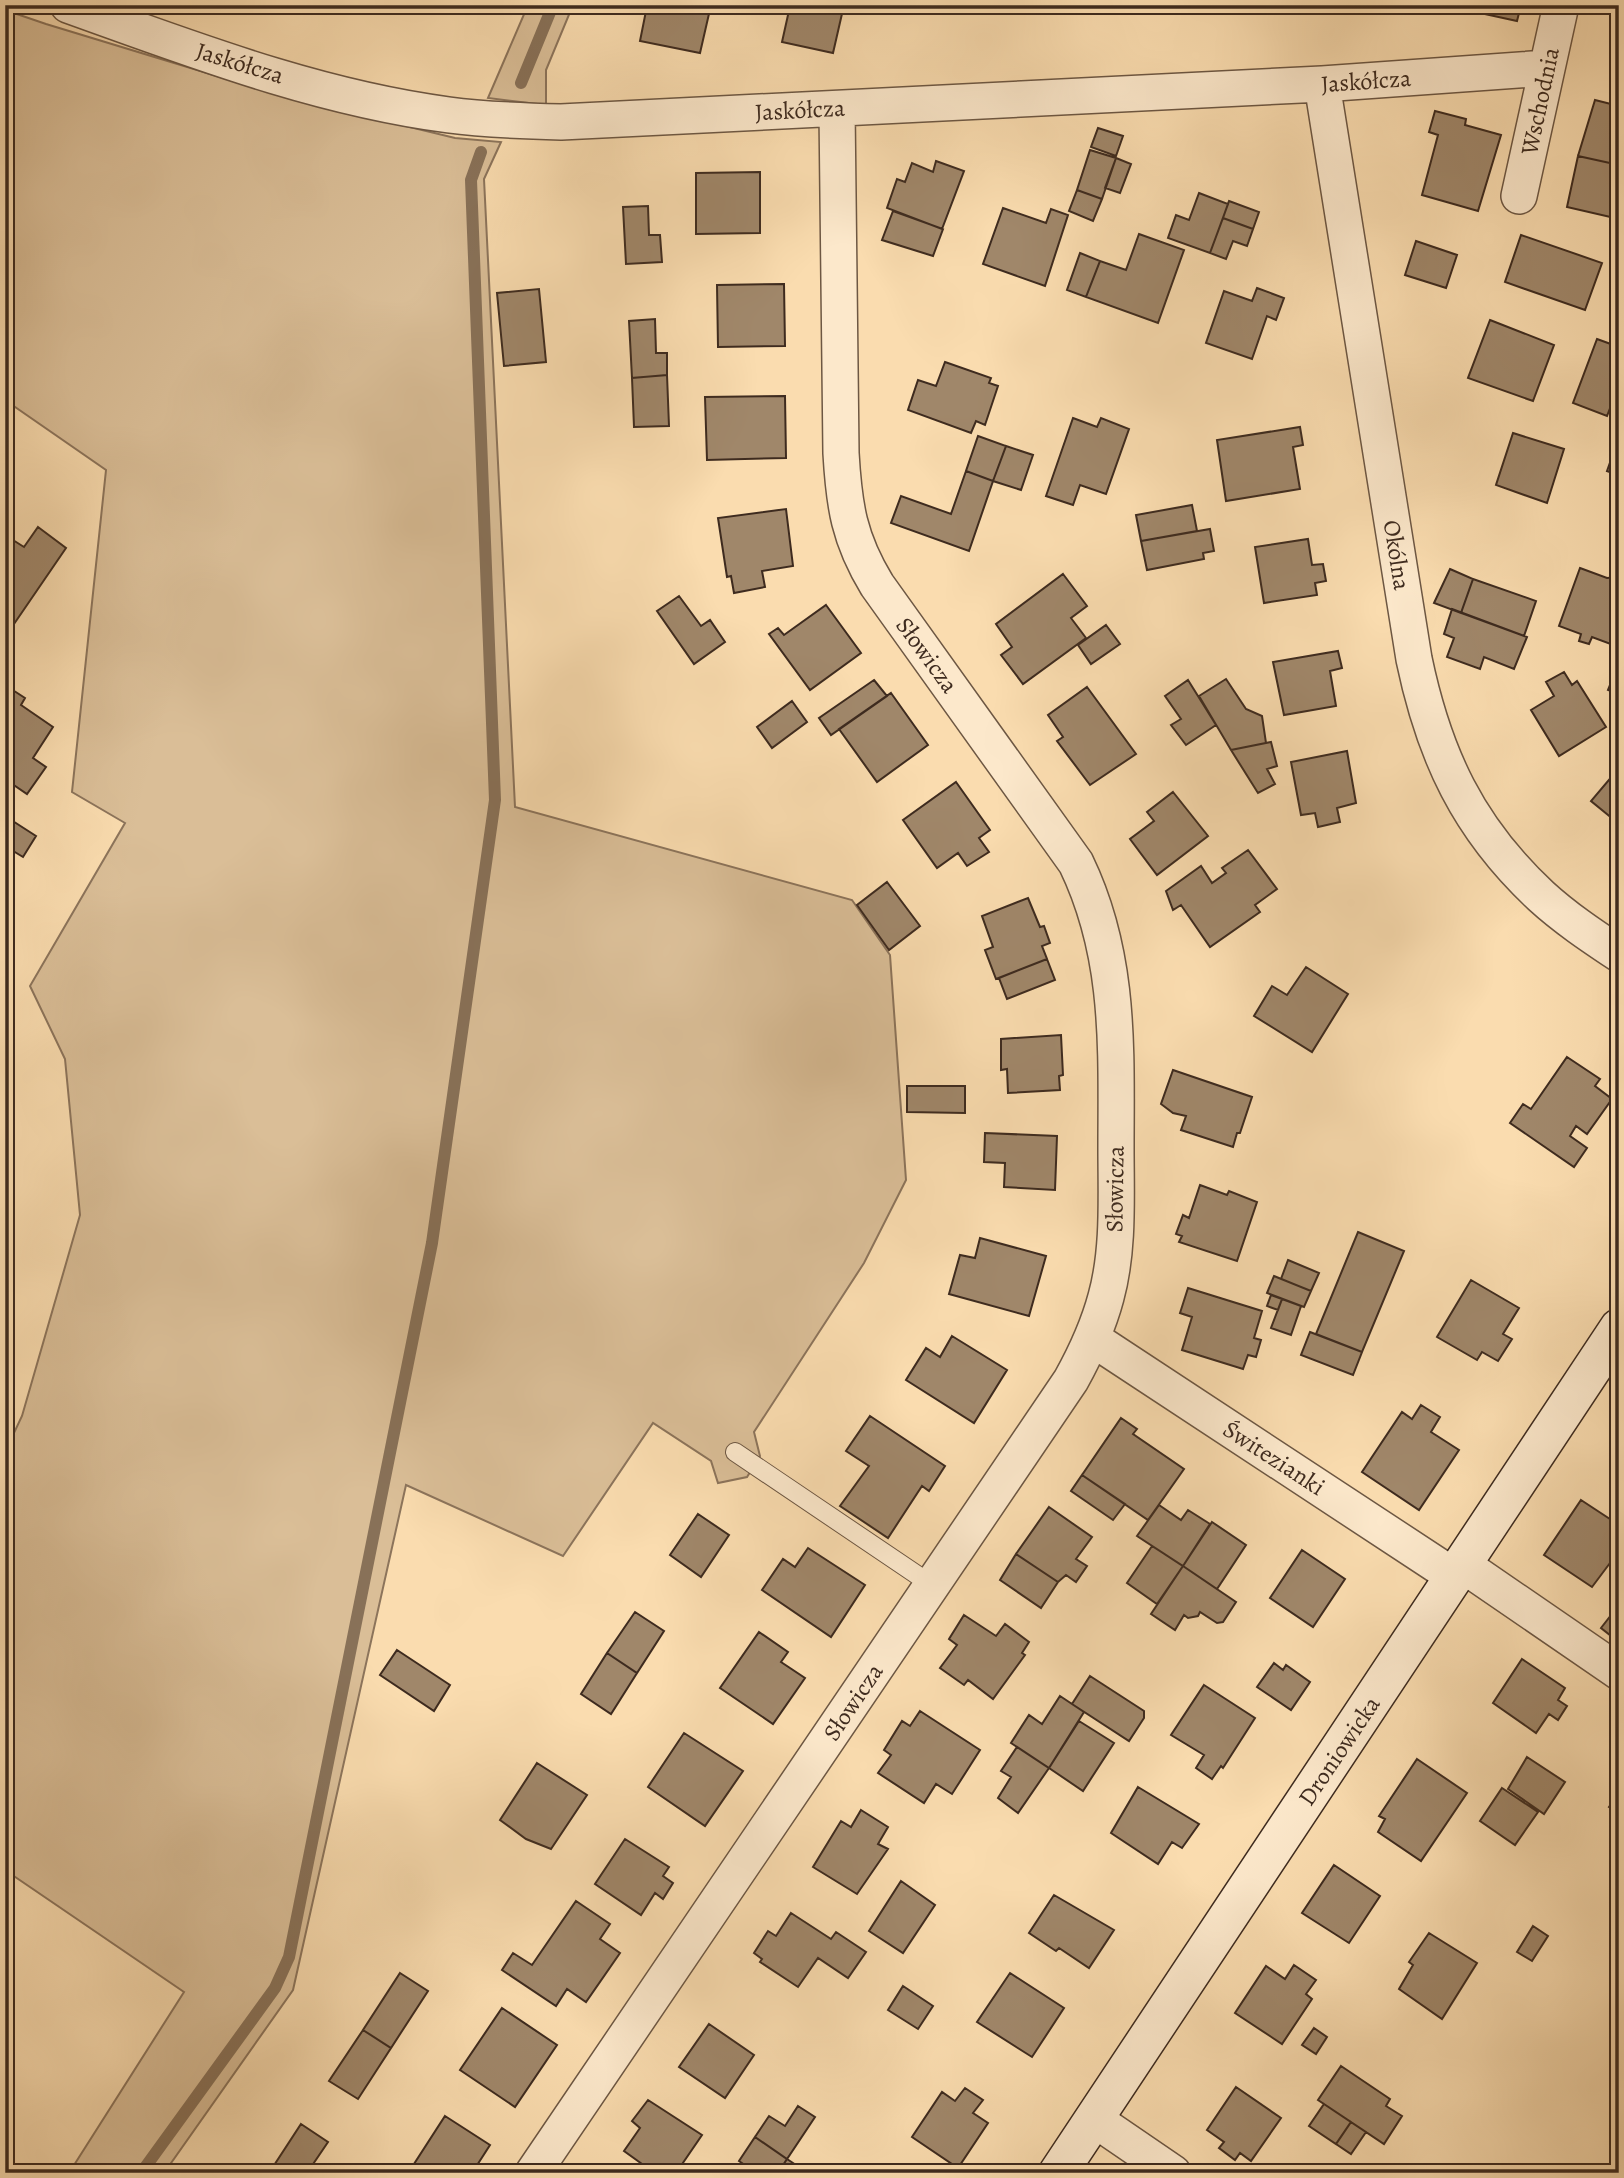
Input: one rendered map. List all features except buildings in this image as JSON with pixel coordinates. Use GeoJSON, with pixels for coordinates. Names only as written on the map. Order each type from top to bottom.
{"type":"FeatureCollection","features":[{"type":"Feature","properties":{"kind":"street","name":"Jaskółcza"},"geometry":{"type":"LineString","coordinates":[[68,5],[222,58],[342,94],[448,115],[561,122],[1322,84],[1547,68]]}},
{"type":"Feature","properties":{"kind":"street","name":"Wschodnia"},"geometry":{"type":"LineString","coordinates":[[1519,196],[1561,5]]}},
{"type":"Feature","properties":{"kind":"street","name":"Okólna"},"geometry":{"type":"LineString","coordinates":[[1322,84],[1413,659],[1432,732],[1447,770],[1467,807],[1514,870],[1573,922],[1619,954]]}},
{"type":"Feature","properties":{"kind":"street","name":"Słowicza"},"geometry":{"type":"LineString","coordinates":[[533,2173],[1064,1390],[1093,1339],[1107,1294],[1114,1249],[1116,1031],[1107,953],[1090,891],[1076,863],[877,585],[861,559],[852,535],[842,484],[837,108]]}},
{"type":"Feature","properties":{"kind":"street","name":"Droniowicka"},"geometry":{"type":"LineString","coordinates":[[1058,2173],[1619,1328]]}},
{"type":"Feature","properties":{"kind":"street","name":"Świtezianki"},"geometry":{"type":"LineString","coordinates":[[1093,1339],[1619,1672]]}},
{"type":"Feature","properties":{"kind":"street"},"geometry":{"type":"LineString","coordinates":[[1094,2119],[1173,2173]]}},
{"type":"Feature","properties":{"kind":"lane"},"geometry":{"type":"LineString","coordinates":[[735,1452],[932,1585]]}},
{"type":"Feature","properties":{"kind":"shaded area"},"geometry":{"type":"Polygon","coordinates":[[[528,5],[573,5],[546,70],[546,105],[488,98],[528,5]]]}},
{"type":"Feature","properties":{"kind":"shaded area"},"geometry":{"type":"Polygon","coordinates":[[[5,10],[286,97],[455,138],[501,142],[484,179],[515,807],[852,900],[890,955],[906,1180],[864,1263],[754,1432],[760,1456],[747,1477],[718,1483],[711,1461],[653,1423],[563,1556],[406,1485],[293,1990],[164,2173],[69,2173],[184,1992],[5,1870],[5,1452],[22,1416],[80,1215],[65,1059],[30,986],[125,823],[72,792],[106,470],[5,400],[5,10]]]}},
{"type":"Feature","properties":{"kind":"waterway"},"geometry":{"type":"LineString","coordinates":[[521,83],[553,5]]}},
{"type":"Feature","properties":{"kind":"waterway"},"geometry":{"type":"LineString","coordinates":[[141,2173],[275,1988],[289,1957],[432,1243],[495,800],[471,180],[481,152]]}}]}
